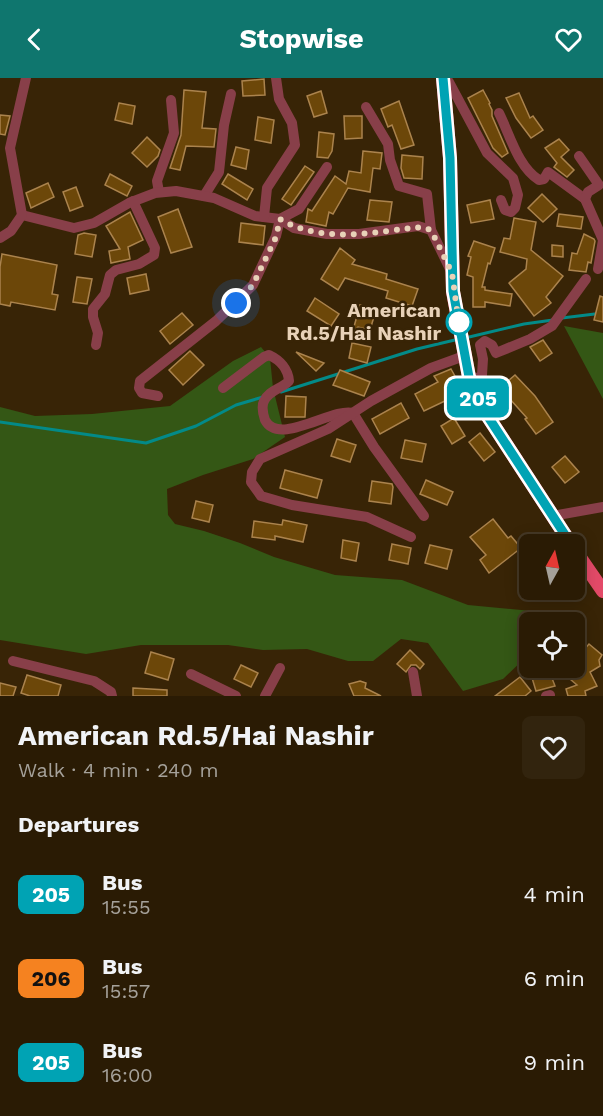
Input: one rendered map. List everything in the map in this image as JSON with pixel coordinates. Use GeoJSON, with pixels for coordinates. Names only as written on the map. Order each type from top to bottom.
{"type":"FeatureCollection","features":[{"type":"Feature","properties":{"kind":"main road"},"geometry":{"type":"LineString","coordinates":[[443,78],[450,158],[452,273],[465,356],[472,383],[483,409],[564,534]]}},
{"type":"Feature","properties":{"kind":"main road"},"geometry":{"type":"LineString","coordinates":[[585,565],[603,591]]}},
{"type":"Feature","properties":{"kind":"street"},"geometry":{"type":"LineString","coordinates":[[0,238],[10,231],[22,215],[10,148],[26,78]]}},
{"type":"Feature","properties":{"kind":"street"},"geometry":{"type":"LineString","coordinates":[[264,217],[267,188],[295,145],[292,123],[279,99],[276,78]]}},
{"type":"Feature","properties":{"kind":"street"},"geometry":{"type":"LineString","coordinates":[[443,78],[449,82],[487,153],[513,178],[518,204],[511,212],[505,210],[501,200]]}},
{"type":"Feature","properties":{"kind":"street"},"geometry":{"type":"LineString","coordinates":[[204,196],[219,172],[224,125],[231,94]]}},
{"type":"Feature","properties":{"kind":"street"},"geometry":{"type":"LineString","coordinates":[[159,192],[157,181],[174,133],[171,100]]}},
{"type":"Feature","properties":{"kind":"street"},"geometry":{"type":"LineString","coordinates":[[366,107],[388,144],[390,160],[399,186],[427,194],[431,230],[452,273]]}},
{"type":"Feature","properties":{"kind":"street"},"geometry":{"type":"LineString","coordinates":[[499,113],[519,156],[535,178],[544,179],[548,172],[585,199],[603,240],[598,269]]}},
{"type":"Feature","properties":{"kind":"street"},"geometry":{"type":"LineString","coordinates":[[500,166],[519,156]]}},
{"type":"Feature","properties":{"kind":"street"},"geometry":{"type":"LineString","coordinates":[[579,156],[599,185],[588,192],[585,199]]}},
{"type":"Feature","properties":{"kind":"street"},"geometry":{"type":"LineString","coordinates":[[280,219],[300,209],[327,167]]}},
{"type":"Feature","properties":{"kind":"street"},"geometry":{"type":"LineString","coordinates":[[22,215],[74,228],[94,223],[133,201],[159,192],[176,191],[214,198],[255,216],[280,219],[294,228],[333,235],[418,226],[431,230]]}},
{"type":"Feature","properties":{"kind":"street"},"geometry":{"type":"LineString","coordinates":[[96,345],[98,333],[93,309],[105,294],[110,274],[116,270],[139,264],[154,255],[155,248],[133,201]]}},
{"type":"Feature","properties":{"kind":"street"},"geometry":{"type":"LineString","coordinates":[[158,396],[142,393],[138,388],[140,381],[216,321],[253,285],[276,237],[280,219]]}},
{"type":"Feature","properties":{"kind":"street"},"geometry":{"type":"LineString","coordinates":[[472,383],[482,375],[483,359],[480,345],[485,341],[492,345],[496,353],[530,339],[552,326],[586,279]]}},
{"type":"Feature","properties":{"kind":"street"},"geometry":{"type":"LineString","coordinates":[[223,388],[264,357],[269,355],[276,358],[288,373],[289,381],[270,392],[264,401],[263,414],[269,426],[285,429],[328,419],[348,411],[353,413],[374,447],[424,516]]}},
{"type":"Feature","properties":{"kind":"street"},"geometry":{"type":"LineString","coordinates":[[411,537],[367,517],[292,505],[261,496],[251,482],[252,472],[260,459],[328,429],[371,401],[431,368],[465,356]]}},
{"type":"Feature","properties":{"kind":"street"},"geometry":{"type":"LineString","coordinates":[[552,516],[603,507]]}},
{"type":"Feature","properties":{"kind":"street"},"geometry":{"type":"LineString","coordinates":[[13,661],[94,681],[111,692],[112,696]]}},
{"type":"Feature","properties":{"kind":"street"},"geometry":{"type":"LineString","coordinates":[[265,696],[280,668]]}},
{"type":"Feature","properties":{"kind":"street"},"geometry":{"type":"LineString","coordinates":[[413,672],[417,696]]}},
{"type":"Feature","properties":{"kind":"street"},"geometry":{"type":"LineString","coordinates":[[191,674],[236,696]]}},
{"type":"Feature","properties":{"kind":"green space"},"geometry":{"type":"Polygon","coordinates":[[[564,326],[603,333],[603,399],[564,326]]]}},
{"type":"Feature","properties":{"kind":"green space"},"geometry":{"type":"Polygon","coordinates":[[[261,347],[270,358],[273,388],[285,437],[253,459],[167,489],[168,515],[175,524],[204,531],[274,557],[335,575],[402,580],[468,605],[532,611],[519,612],[519,664],[503,679],[463,691],[428,643],[401,639],[373,661],[348,661],[307,649],[263,650],[228,645],[141,645],[86,654],[0,640],[0,407],[35,416],[92,414],[170,406],[233,361],[261,347]]]}},
{"type":"Feature","properties":{"kind":"building"},"geometry":{"type":"Polygon","coordinates":[[[264,79],[265,95],[243,96],[242,81],[264,79]]]}},
{"type":"Feature","properties":{"kind":"building"},"geometry":{"type":"Polygon","coordinates":[[[184,90],[206,92],[202,128],[216,129],[214,147],[186,146],[180,170],[170,168],[181,135],[184,90]]]}},
{"type":"Feature","properties":{"kind":"building"},"geometry":{"type":"Polygon","coordinates":[[[483,90],[508,153],[502,157],[493,148],[468,98],[483,90]]]}},
{"type":"Feature","properties":{"kind":"building"},"geometry":{"type":"Polygon","coordinates":[[[321,91],[327,113],[314,117],[307,96],[321,91]]]}},
{"type":"Feature","properties":{"kind":"building"},"geometry":{"type":"Polygon","coordinates":[[[519,93],[530,118],[533,116],[543,130],[531,138],[516,118],[506,98],[519,93]]]}},
{"type":"Feature","properties":{"kind":"building"},"geometry":{"type":"Polygon","coordinates":[[[399,101],[414,145],[401,149],[392,125],[388,127],[381,109],[399,101]]]}},
{"type":"Feature","properties":{"kind":"building"},"geometry":{"type":"Polygon","coordinates":[[[119,103],[135,106],[132,124],[115,120],[119,103]]]}},
{"type":"Feature","properties":{"kind":"building"},"geometry":{"type":"Polygon","coordinates":[[[0,115],[10,116],[5,135],[0,134],[0,115]]]}},
{"type":"Feature","properties":{"kind":"building"},"geometry":{"type":"Polygon","coordinates":[[[344,116],[362,116],[362,138],[345,139],[344,116]]]}},
{"type":"Feature","properties":{"kind":"building"},"geometry":{"type":"Polygon","coordinates":[[[258,117],[274,120],[271,143],[255,140],[258,117]]]}},
{"type":"Feature","properties":{"kind":"building"},"geometry":{"type":"Polygon","coordinates":[[[319,132],[334,134],[332,151],[328,158],[317,157],[319,132]]]}},
{"type":"Feature","properties":{"kind":"building"},"geometry":{"type":"Polygon","coordinates":[[[147,137],[160,150],[158,156],[147,167],[132,153],[147,137]]]}},
{"type":"Feature","properties":{"kind":"building"},"geometry":{"type":"Polygon","coordinates":[[[559,139],[569,150],[561,157],[574,170],[567,177],[554,167],[557,163],[545,148],[559,139]]]}},
{"type":"Feature","properties":{"kind":"building"},"geometry":{"type":"Polygon","coordinates":[[[236,147],[249,150],[246,169],[231,165],[236,147]]]}},
{"type":"Feature","properties":{"kind":"building"},"geometry":{"type":"Polygon","coordinates":[[[363,151],[382,153],[380,169],[373,168],[370,192],[348,188],[333,214],[329,212],[326,226],[306,222],[308,209],[312,211],[335,176],[346,184],[349,171],[361,173],[363,151]]]}},
{"type":"Feature","properties":{"kind":"building"},"geometry":{"type":"Polygon","coordinates":[[[402,155],[423,157],[422,179],[404,178],[401,168],[402,155]]]}},
{"type":"Feature","properties":{"kind":"building"},"geometry":{"type":"Polygon","coordinates":[[[305,166],[314,172],[291,205],[282,199],[305,166]]]}},
{"type":"Feature","properties":{"kind":"building"},"geometry":{"type":"Polygon","coordinates":[[[110,174],[132,186],[127,196],[105,185],[110,174]]]}},
{"type":"Feature","properties":{"kind":"building"},"geometry":{"type":"Polygon","coordinates":[[[228,174],[253,189],[247,200],[222,184],[228,174]]]}},
{"type":"Feature","properties":{"kind":"building"},"geometry":{"type":"Polygon","coordinates":[[[48,183],[54,197],[31,208],[26,193],[48,183]]]}},
{"type":"Feature","properties":{"kind":"building"},"geometry":{"type":"Polygon","coordinates":[[[76,187],[83,206],[70,211],[63,192],[76,187]]]}},
{"type":"Feature","properties":{"kind":"building"},"geometry":{"type":"Polygon","coordinates":[[[542,194],[557,209],[543,222],[528,208],[542,194]]]}},
{"type":"Feature","properties":{"kind":"building"},"geometry":{"type":"Polygon","coordinates":[[[370,200],[392,202],[389,222],[367,220],[370,200]]]}},
{"type":"Feature","properties":{"kind":"building"},"geometry":{"type":"Polygon","coordinates":[[[490,200],[494,219],[471,223],[467,205],[490,200]]]}},
{"type":"Feature","properties":{"kind":"building"},"geometry":{"type":"Polygon","coordinates":[[[178,209],[192,247],[171,253],[158,217],[178,209]]]}},
{"type":"Feature","properties":{"kind":"building"},"geometry":{"type":"Polygon","coordinates":[[[130,212],[143,240],[128,247],[130,259],[111,263],[109,251],[120,249],[106,226],[130,212]]]}},
{"type":"Feature","properties":{"kind":"building"},"geometry":{"type":"Polygon","coordinates":[[[559,214],[583,217],[581,229],[557,226],[559,214]]]}},
{"type":"Feature","properties":{"kind":"building"},"geometry":{"type":"Polygon","coordinates":[[[514,218],[536,222],[531,250],[563,276],[546,297],[551,303],[534,316],[509,283],[526,269],[527,259],[500,252],[504,238],[510,239],[514,218]]]}},
{"type":"Feature","properties":{"kind":"building"},"geometry":{"type":"Polygon","coordinates":[[[241,223],[265,226],[263,245],[239,242],[241,223]]]}},
{"type":"Feature","properties":{"kind":"building"},"geometry":{"type":"Polygon","coordinates":[[[84,233],[96,235],[92,257],[75,254],[78,235],[84,233]]]}},
{"type":"Feature","properties":{"kind":"building"},"geometry":{"type":"Polygon","coordinates":[[[584,234],[595,241],[591,263],[588,262],[586,272],[569,270],[572,253],[577,254],[584,234]]]}},
{"type":"Feature","properties":{"kind":"building"},"geometry":{"type":"Polygon","coordinates":[[[474,241],[495,248],[490,264],[488,263],[482,287],[485,287],[485,290],[512,294],[510,306],[485,302],[485,307],[473,307],[473,277],[467,275],[471,257],[468,256],[474,241]]]}},
{"type":"Feature","properties":{"kind":"building"},"geometry":{"type":"Polygon","coordinates":[[[552,245],[563,246],[563,257],[552,256],[552,245]]]}},
{"type":"Feature","properties":{"kind":"building"},"geometry":{"type":"Polygon","coordinates":[[[340,248],[355,260],[352,264],[387,274],[386,279],[418,289],[412,306],[386,298],[388,291],[345,278],[338,290],[321,279],[340,248]]]}},
{"type":"Feature","properties":{"kind":"building"},"geometry":{"type":"Polygon","coordinates":[[[2,254],[57,265],[52,294],[58,295],[55,310],[11,302],[10,306],[0,304],[2,254]]]}},
{"type":"Feature","properties":{"kind":"building"},"geometry":{"type":"Polygon","coordinates":[[[146,274],[149,290],[130,294],[127,278],[146,274]]]}},
{"type":"Feature","properties":{"kind":"building"},"geometry":{"type":"Polygon","coordinates":[[[77,277],[92,279],[87,304],[73,302],[77,277]]]}},
{"type":"Feature","properties":{"kind":"building"},"geometry":{"type":"Polygon","coordinates":[[[600,296],[603,297],[603,322],[594,320],[600,296]]]}},
{"type":"Feature","properties":{"kind":"building"},"geometry":{"type":"Polygon","coordinates":[[[315,298],[339,314],[331,326],[307,311],[315,298]]]}},
{"type":"Feature","properties":{"kind":"building"},"geometry":{"type":"Polygon","coordinates":[[[360,305],[376,310],[370,330],[358,327],[352,334],[360,305]]]}},
{"type":"Feature","properties":{"kind":"building"},"geometry":{"type":"Polygon","coordinates":[[[182,313],[193,325],[170,344],[160,331],[182,313]]]}},
{"type":"Feature","properties":{"kind":"building"},"geometry":{"type":"Polygon","coordinates":[[[543,340],[552,353],[540,361],[530,347],[543,340]]]}},
{"type":"Feature","properties":{"kind":"building"},"geometry":{"type":"Polygon","coordinates":[[[352,343],[371,347],[367,363],[349,358],[352,343]]]}},
{"type":"Feature","properties":{"kind":"building"},"geometry":{"type":"Polygon","coordinates":[[[190,351],[204,365],[183,385],[169,370],[190,351]]]}},
{"type":"Feature","properties":{"kind":"building"},"geometry":{"type":"Polygon","coordinates":[[[296,352],[324,363],[316,371],[296,352]]]}},
{"type":"Feature","properties":{"kind":"building"},"geometry":{"type":"Polygon","coordinates":[[[451,369],[474,410],[461,418],[449,399],[424,411],[415,394],[438,382],[434,376],[451,369]]]}},
{"type":"Feature","properties":{"kind":"building"},"geometry":{"type":"Polygon","coordinates":[[[340,370],[370,382],[364,396],[333,385],[340,370]]]}},
{"type":"Feature","properties":{"kind":"building"},"geometry":{"type":"Polygon","coordinates":[[[515,375],[535,396],[553,422],[536,434],[525,419],[527,418],[500,388],[515,375]]]}},
{"type":"Feature","properties":{"kind":"building"},"geometry":{"type":"Polygon","coordinates":[[[286,396],[306,397],[305,417],[285,417],[286,396]]]}},
{"type":"Feature","properties":{"kind":"building"},"geometry":{"type":"Polygon","coordinates":[[[401,403],[409,418],[380,434],[372,419],[401,403]]]}},
{"type":"Feature","properties":{"kind":"building"},"geometry":{"type":"Polygon","coordinates":[[[454,418],[465,436],[452,444],[441,426],[454,418]]]}},
{"type":"Feature","properties":{"kind":"building"},"geometry":{"type":"Polygon","coordinates":[[[480,433],[495,452],[484,461],[469,442],[480,433]]]}},
{"type":"Feature","properties":{"kind":"building"},"geometry":{"type":"Polygon","coordinates":[[[337,439],[356,445],[350,462],[331,456],[337,439]]]}},
{"type":"Feature","properties":{"kind":"building"},"geometry":{"type":"Polygon","coordinates":[[[405,440],[426,444],[422,462],[401,458],[405,440]]]}},
{"type":"Feature","properties":{"kind":"building"},"geometry":{"type":"Polygon","coordinates":[[[565,456],[579,472],[565,483],[552,467],[565,456]]]}},
{"type":"Feature","properties":{"kind":"building"},"geometry":{"type":"Polygon","coordinates":[[[285,470],[322,480],[317,498],[280,488],[285,470]]]}},
{"type":"Feature","properties":{"kind":"building"},"geometry":{"type":"Polygon","coordinates":[[[426,480],[453,492],[447,505],[420,494],[426,480]]]}},
{"type":"Feature","properties":{"kind":"building"},"geometry":{"type":"Polygon","coordinates":[[[372,481],[392,484],[391,504],[369,501],[372,481]]]}},
{"type":"Feature","properties":{"kind":"building"},"geometry":{"type":"Polygon","coordinates":[[[196,501],[213,505],[209,522],[192,518],[196,501]]]}},
{"type":"Feature","properties":{"kind":"building"},"geometry":{"type":"Polygon","coordinates":[[[493,519],[508,538],[511,536],[519,546],[519,550],[489,573],[480,560],[486,555],[470,537],[493,519]]]}},
{"type":"Feature","properties":{"kind":"building"},"geometry":{"type":"Polygon","coordinates":[[[283,520],[307,525],[303,542],[275,536],[275,540],[252,537],[254,521],[282,525],[283,520]]]}},
{"type":"Feature","properties":{"kind":"building"},"geometry":{"type":"Polygon","coordinates":[[[343,540],[359,543],[356,561],[341,558],[343,540]]]}},
{"type":"Feature","properties":{"kind":"building"},"geometry":{"type":"Polygon","coordinates":[[[392,544],[411,548],[408,564],[389,560],[392,544]]]}},
{"type":"Feature","properties":{"kind":"building"},"geometry":{"type":"Polygon","coordinates":[[[430,545],[452,550],[447,569],[425,563],[430,545]]]}},
{"type":"Feature","properties":{"kind":"building"},"geometry":{"type":"Polygon","coordinates":[[[589,644],[602,655],[599,660],[600,666],[590,672],[597,686],[585,691],[586,696],[568,696],[566,689],[577,685],[569,678],[585,678],[585,649],[589,644]]]}},
{"type":"Feature","properties":{"kind":"building"},"geometry":{"type":"Polygon","coordinates":[[[410,650],[424,664],[420,669],[416,665],[411,665],[406,672],[397,664],[410,650]]]}},
{"type":"Feature","properties":{"kind":"building"},"geometry":{"type":"Polygon","coordinates":[[[151,652],[174,659],[168,680],[145,673],[151,652]]]}},
{"type":"Feature","properties":{"kind":"building"},"geometry":{"type":"Polygon","coordinates":[[[241,665],[258,673],[251,687],[234,679],[241,665]]]}},
{"type":"Feature","properties":{"kind":"building"},"geometry":{"type":"Polygon","coordinates":[[[27,675],[61,685],[58,696],[30,696],[21,693],[27,675]]]}},
{"type":"Feature","properties":{"kind":"building"},"geometry":{"type":"Polygon","coordinates":[[[519,678],[531,691],[525,696],[495,696],[519,678]]]}},
{"type":"Feature","properties":{"kind":"building"},"geometry":{"type":"Polygon","coordinates":[[[532,678],[552,678],[555,686],[536,691],[532,678]]]}},
{"type":"Feature","properties":{"kind":"building"},"geometry":{"type":"Polygon","coordinates":[[[360,681],[366,683],[365,688],[381,696],[354,696],[349,684],[360,681]]]}},
{"type":"Feature","properties":{"kind":"building"},"geometry":{"type":"Polygon","coordinates":[[[0,683],[16,687],[13,696],[0,696],[0,683]]]}},
{"type":"Feature","properties":{"kind":"building"},"geometry":{"type":"Polygon","coordinates":[[[133,688],[167,690],[167,696],[133,696],[133,688]]]}},
{"type":"Feature","properties":{"kind":"waterway"},"geometry":{"type":"LineString","coordinates":[[562,318],[603,313]]}},
{"type":"Feature","properties":{"kind":"waterway"},"geometry":{"type":"LineString","coordinates":[[465,338],[524,324],[553,320]]}},
{"type":"Feature","properties":{"kind":"waterway"},"geometry":{"type":"LineString","coordinates":[[281,392],[417,349],[459,339]]}},
{"type":"Feature","properties":{"kind":"waterway"},"geometry":{"type":"LineString","coordinates":[[0,422],[146,443],[196,426],[236,405],[263,397]]}},
{"type":"Feature","properties":{"kind":"bus line","name":"205"},"geometry":{"type":"LineString","coordinates":[[443,78],[450,158],[453,291],[469,377],[483,409],[564,534]]}},
{"type":"Feature","properties":{"kind":"place","name":"American Rd.5/Hai Nashir"},"geometry":{"type":"Point","coordinates":[459,322]}},
{"type":"Feature","properties":{"kind":"route"},"geometry":{"type":"LineString","coordinates":[[236,303],[253,285],[276,237],[280,219],[294,228],[333,235],[418,226],[431,230],[452,273],[459,325],[459,322]]}}]}
